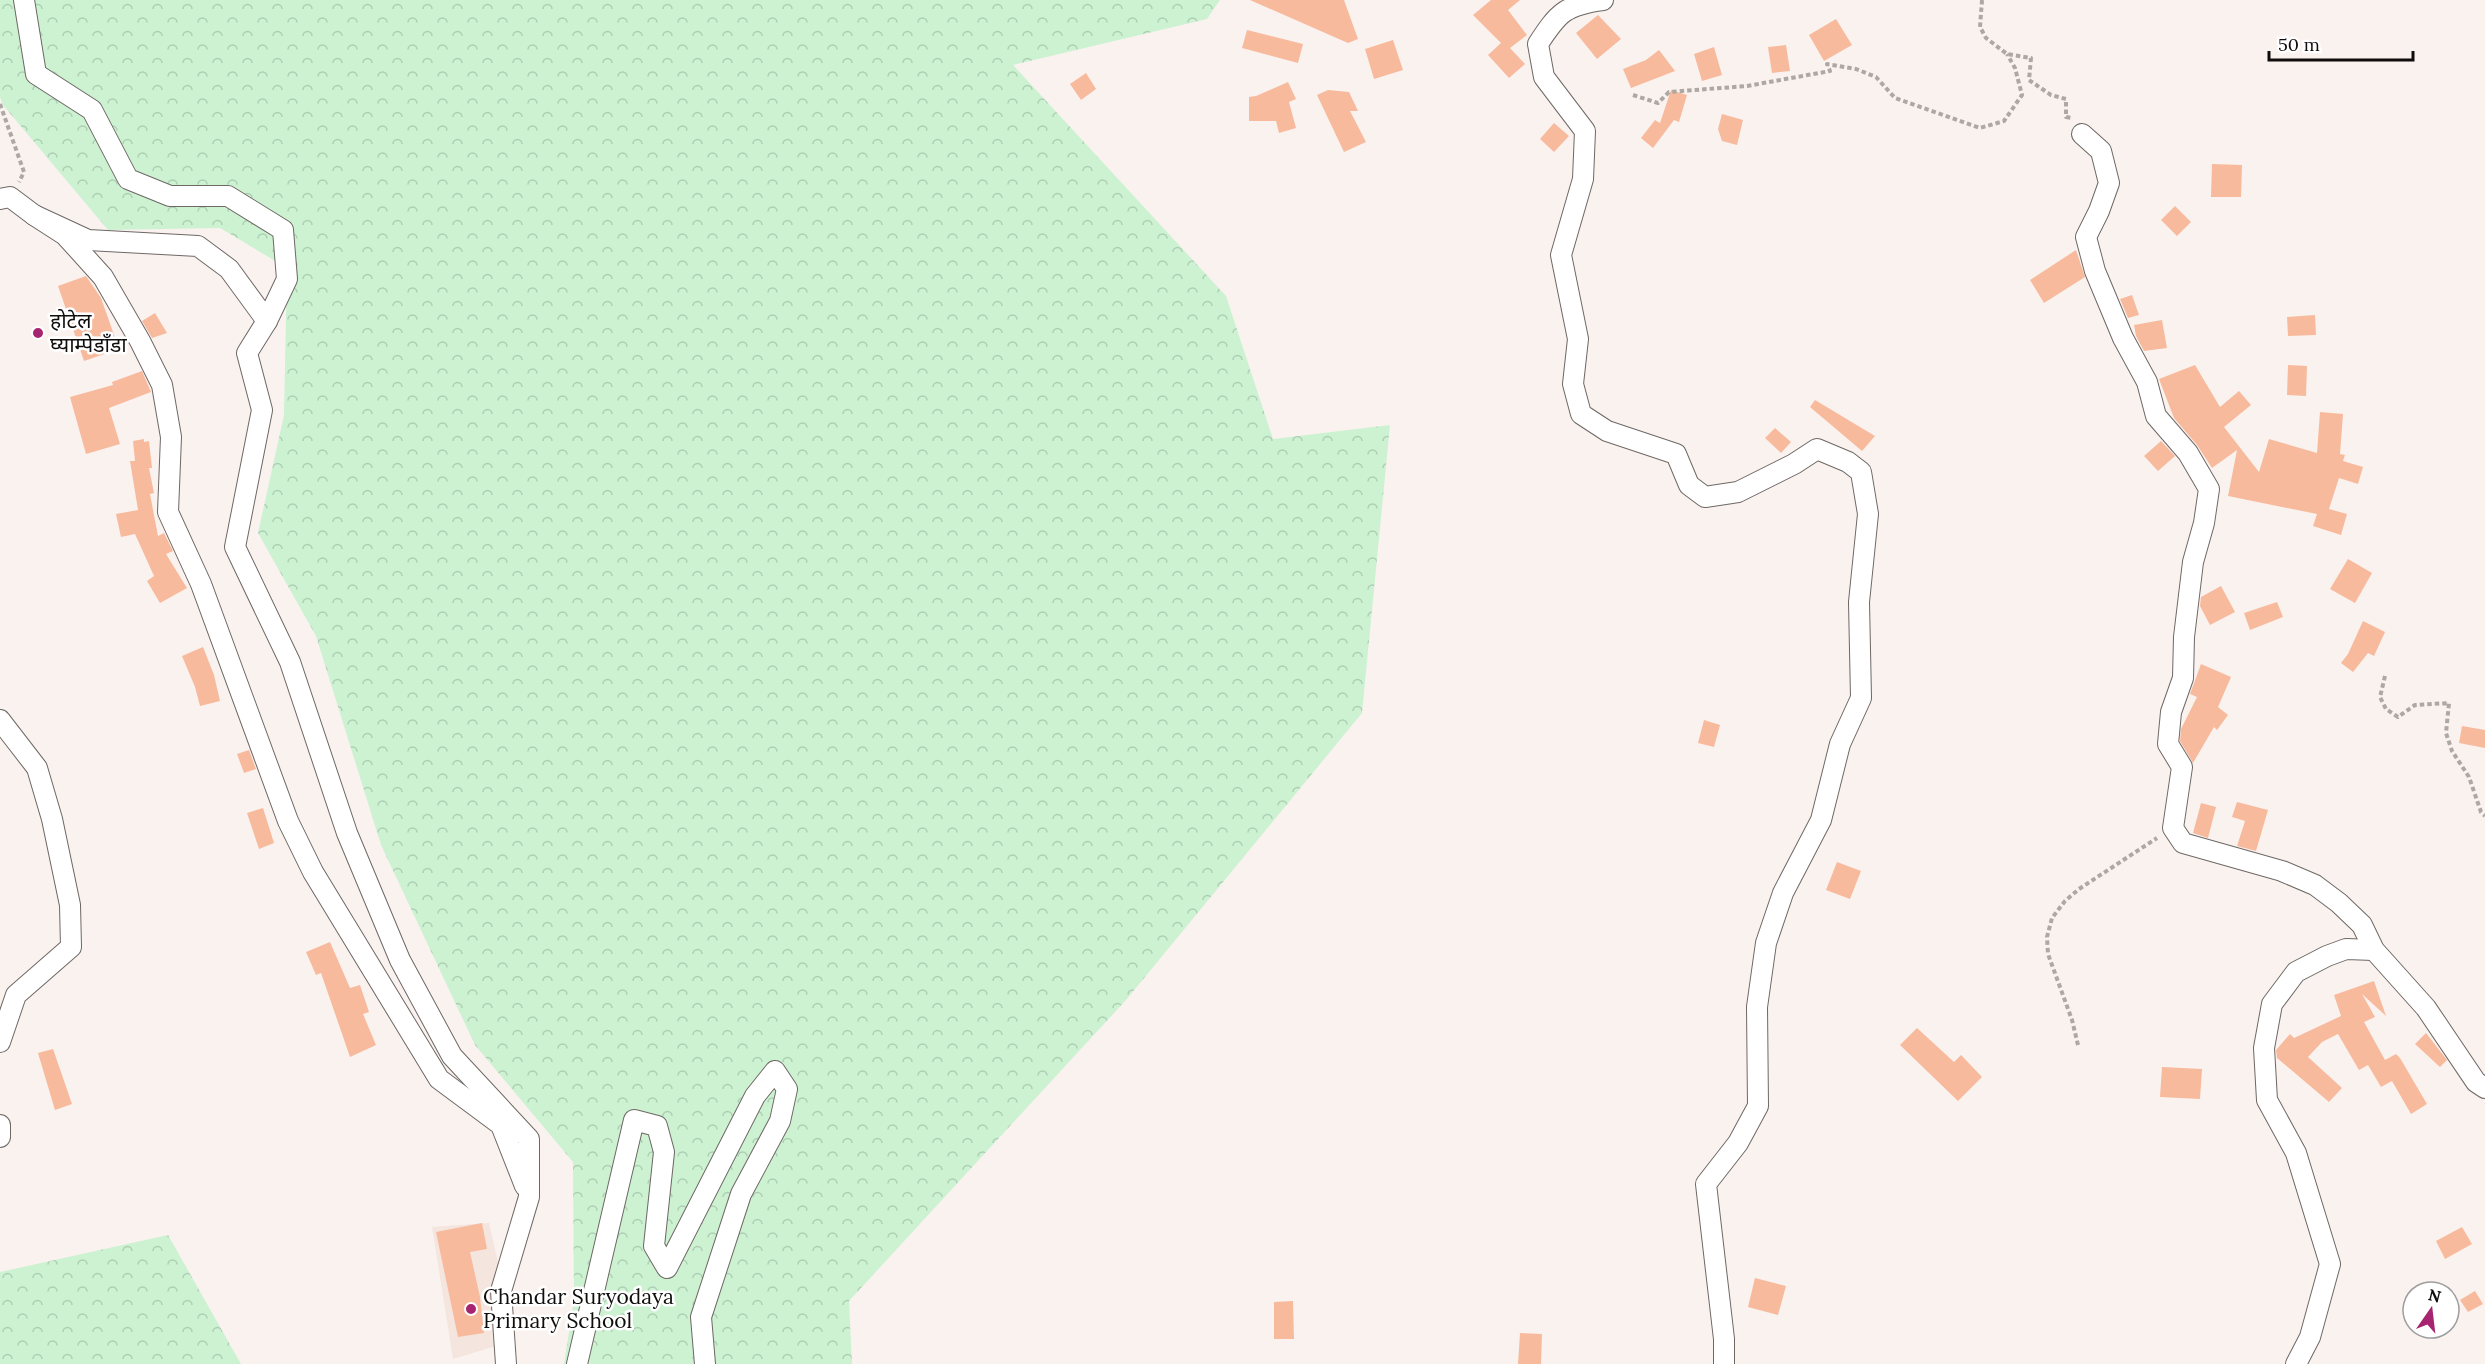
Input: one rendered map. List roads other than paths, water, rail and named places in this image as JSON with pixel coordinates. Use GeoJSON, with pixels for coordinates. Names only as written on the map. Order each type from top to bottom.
{"type":"FeatureCollection","features":[{"type":"Feature","properties":{"kind":"street"},"geometry":{"type":"LineString","coordinates":[[24,0],[36,74],[92,110],[128,179],[170,196],[228,196],[283,230],[287,279],[267,321],[247,353],[262,410],[235,546],[290,662],[347,833],[400,960],[452,1056],[529,1139],[529,1197],[501,1291],[506,1364]]}},
{"type":"Feature","properties":{"kind":"street"},"geometry":{"type":"LineString","coordinates":[[1603,0],[1578,4],[1554,18],[1538,44],[1544,77],[1585,131],[1583,179],[1561,255],[1578,339],[1573,384],[1581,414],[1608,430],[1676,454],[1689,485],[1705,497],[1738,492],[1794,464],[1817,449],[1848,462],[1861,472],[1868,514],[1859,602],[1860,698],[1840,744],[1821,820],[1783,892],[1766,943],[1757,1007],[1758,1106],[1738,1143],[1706,1184],[1724,1339],[1724,1364]]}},
{"type":"Feature","properties":{"kind":"street"},"geometry":{"type":"LineString","coordinates":[[2082,134],[2101,151],[2109,183],[2099,212],[2086,237],[2095,271],[2123,338],[2147,382],[2156,416],[2188,453],[2209,489],[2204,523],[2193,562],[2184,637],[2183,678],[2171,712],[2168,744],[2182,767],[2173,828],[2183,843],[2282,871],[2315,885],[2339,903],[2362,925],[2374,950],[2426,1008],[2476,1082],[2485,1088]]}},
{"type":"Feature","properties":{"kind":"street"},"geometry":{"type":"LineString","coordinates":[[5,198],[65,235],[103,277],[140,340],[162,385],[171,437],[168,512],[201,584],[288,821],[314,872],[439,1079],[501,1125],[529,1197]]}},
{"type":"Feature","properties":{"kind":"street"},"geometry":{"type":"LineString","coordinates":[[34,215],[88,240],[198,246],[229,269],[267,321]]}},
{"type":"Feature","properties":{"kind":"street"},"geometry":{"type":"LineString","coordinates":[[0,720],[37,768],[52,819],[70,905],[71,947],[16,995],[0,1042]]}},
{"type":"Feature","properties":{"kind":"street"},"geometry":{"type":"LineString","coordinates":[[2296,1364],[2310,1337],[2330,1264],[2296,1153],[2267,1100],[2264,1048],[2272,1004],[2296,972],[2346,949],[2374,950]]}},
{"type":"Feature","properties":{"kind":"street"},"geometry":{"type":"LineString","coordinates":[[577,1364],[634,1120],[657,1126],[664,1152],[654,1246],[667,1268],[755,1096],[775,1071],[787,1089],[780,1121],[741,1194],[705,1306],[702,1317],[705,1364]]}},
{"type":"Feature","properties":{"kind":"street"},"geometry":{"type":"LineString","coordinates":[[0,1125],[0,1137]]}},
{"type":"Feature","properties":{"kind":"place","name":"होटेल घ्याम्पेडाँडा"},"geometry":{"type":"Point","coordinates":[38,333]}},
{"type":"Feature","properties":{"kind":"place","name":"Chandar Suryodaya Primary School"},"geometry":{"type":"Point","coordinates":[471,1309]}}]}
